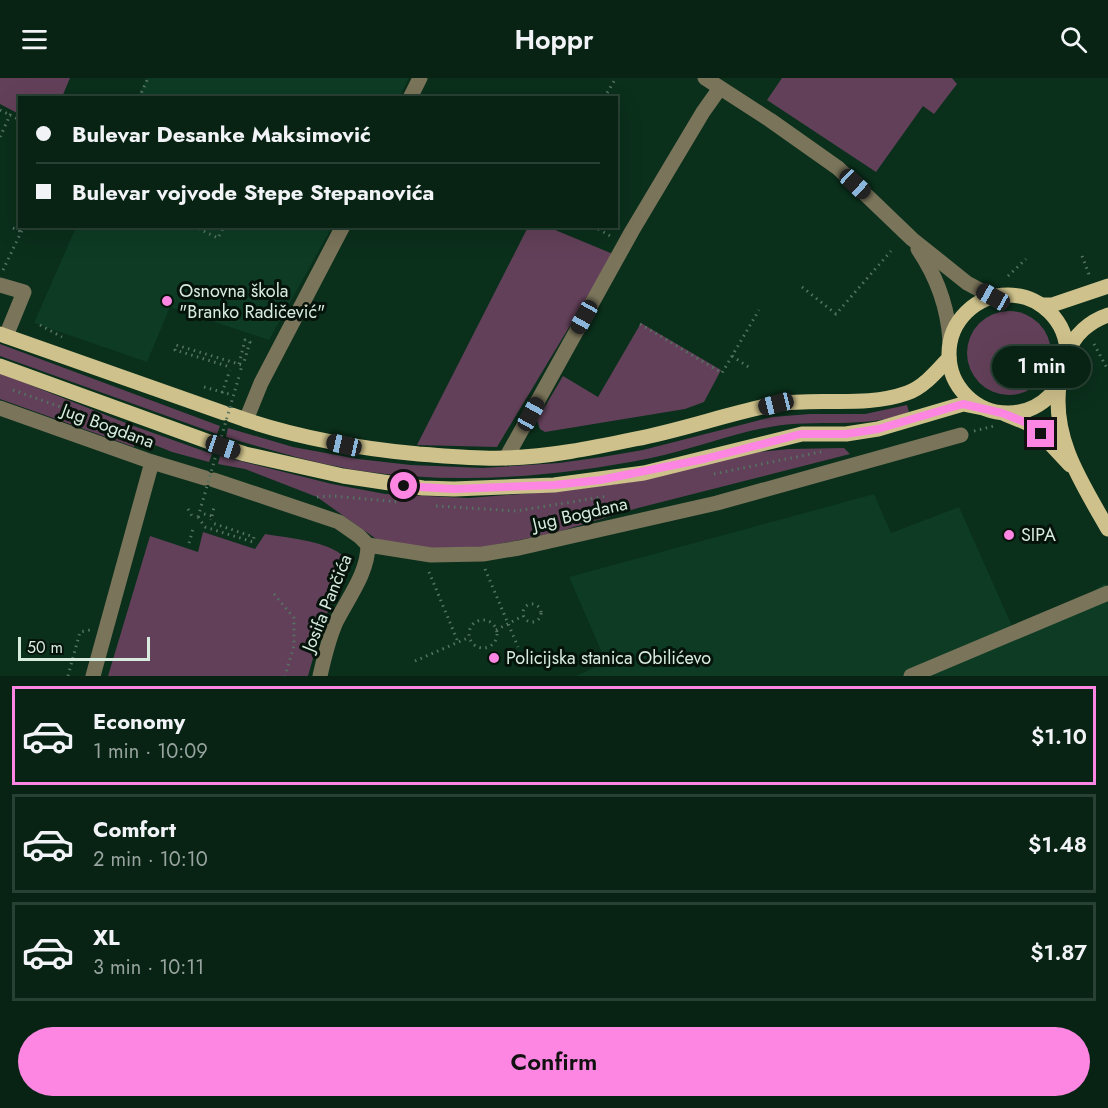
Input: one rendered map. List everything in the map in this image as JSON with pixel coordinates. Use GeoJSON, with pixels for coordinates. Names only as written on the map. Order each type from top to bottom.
{"type":"FeatureCollection","features":[{"type":"Feature","properties":{"kind":"main road"},"geometry":{"type":"LineString","coordinates":[[1041,305],[1052,305],[1108,286]]}},
{"type":"Feature","properties":{"kind":"main road"},"geometry":{"type":"LineString","coordinates":[[1067,357],[1067,347],[1061,328],[1049,312],[1041,305],[1013,295],[993,297],[974,306],[966,313],[950,341],[951,369],[966,396],[1001,419],[1027,423],[1041,434],[1073,469],[1108,529]]}},
{"type":"Feature","properties":{"kind":"main road"},"geometry":{"type":"LineString","coordinates":[[1001,419],[1035,407],[1044,401],[1064,376],[1071,344],[1079,333],[1108,315]]}},
{"type":"Feature","properties":{"kind":"main road"},"geometry":{"type":"LineString","coordinates":[[3,335],[234,416],[325,441],[380,450],[460,458],[506,458],[559,453],[638,439],[776,404],[809,400],[864,400],[907,393],[929,379],[949,358]]}},
{"type":"Feature","properties":{"kind":"main road"},"geometry":{"type":"LineString","coordinates":[[0,366],[255,456],[384,483],[454,489],[511,488],[600,480],[644,473],[801,434],[846,434],[878,429],[963,404],[983,408]]}},
{"type":"Feature","properties":{"kind":"main road"},"geometry":{"type":"LineString","coordinates":[[1059,385],[1058,421],[1073,469]]}},
{"type":"Feature","properties":{"kind":"street"},"geometry":{"type":"LineString","coordinates":[[411,96],[420,78]]}},
{"type":"Feature","properties":{"kind":"street"},"geometry":{"type":"LineString","coordinates":[[705,78],[838,168],[912,239],[967,283],[993,297]]}},
{"type":"Feature","properties":{"kind":"street"},"geometry":{"type":"LineString","coordinates":[[506,458],[632,231],[702,112],[720,88]]}},
{"type":"Feature","properties":{"kind":"street"},"geometry":{"type":"LineString","coordinates":[[234,416],[261,383],[342,228]]}},
{"type":"Feature","properties":{"kind":"street"},"geometry":{"type":"LineString","coordinates":[[912,239],[928,264],[942,296],[949,321],[950,341]]}},
{"type":"Feature","properties":{"kind":"street"},"geometry":{"type":"LineString","coordinates":[[0,285],[24,292],[3,335]]}},
{"type":"Feature","properties":{"kind":"street","name":"Jug Bogdana"},"geometry":{"type":"LineString","coordinates":[[0,408],[152,462],[339,522],[368,545],[431,555],[478,554],[519,548],[717,503],[961,435]]}},
{"type":"Feature","properties":{"kind":"street"},"geometry":{"type":"LineString","coordinates":[[93,676],[152,462]]}},
{"type":"Feature","properties":{"kind":"street","name":"Josifa Pančića"},"geometry":{"type":"LineString","coordinates":[[320,676],[330,639],[356,587],[368,555],[368,545]]}},
{"type":"Feature","properties":{"kind":"street"},"geometry":{"type":"LineString","coordinates":[[911,676],[1108,593]]}},
{"type":"Feature","properties":{"kind":"path"},"geometry":{"type":"LineString","coordinates":[[140,96],[148,78]]}},
{"type":"Feature","properties":{"kind":"path"},"geometry":{"type":"LineString","coordinates":[[605,96],[616,78]]}},
{"type":"Feature","properties":{"kind":"path"},"geometry":{"type":"LineString","coordinates":[[0,110],[18,119]]}},
{"type":"Feature","properties":{"kind":"path"},"geometry":{"type":"LineString","coordinates":[[0,137],[10,115]]}},
{"type":"Feature","properties":{"kind":"path"},"geometry":{"type":"LineString","coordinates":[[14,228],[22,232]]}},
{"type":"Feature","properties":{"kind":"path"},"geometry":{"type":"LineString","coordinates":[[0,277],[23,228]]}},
{"type":"Feature","properties":{"kind":"path"},"geometry":{"type":"LineString","coordinates":[[197,228],[218,238],[223,228]]}},
{"type":"Feature","properties":{"kind":"path"},"geometry":{"type":"LineString","coordinates":[[596,228],[608,235]]}},
{"type":"Feature","properties":{"kind":"path"},"geometry":{"type":"LineString","coordinates":[[802,287],[836,314],[891,251]]}},
{"type":"Feature","properties":{"kind":"path"},"geometry":{"type":"LineString","coordinates":[[1082,256],[1090,278]]}},
{"type":"Feature","properties":{"kind":"path"},"geometry":{"type":"LineString","coordinates":[[1008,276],[1026,259]]}},
{"type":"Feature","properties":{"kind":"path"},"geometry":{"type":"LineString","coordinates":[[640,324],[722,373],[759,310]]}},
{"type":"Feature","properties":{"kind":"path"},"geometry":{"type":"LineString","coordinates":[[239,364],[245,340],[250,342],[244,362]]}},
{"type":"Feature","properties":{"kind":"path"},"geometry":{"type":"LineString","coordinates":[[1094,344],[1108,370]]}},
{"type":"Feature","properties":{"kind":"path"},"geometry":{"type":"LineString","coordinates":[[204,514],[212,520],[254,537],[253,542],[204,527],[198,517],[242,365],[176,345],[175,350],[227,366]]}},
{"type":"Feature","properties":{"kind":"path"},"geometry":{"type":"LineString","coordinates":[[732,356],[750,368]]}},
{"type":"Feature","properties":{"kind":"path"},"geometry":{"type":"LineString","coordinates":[[222,393],[230,370]]}},
{"type":"Feature","properties":{"kind":"path"},"geometry":{"type":"LineString","coordinates":[[9,388],[67,410]]}},
{"type":"Feature","properties":{"kind":"path"},"geometry":{"type":"LineString","coordinates":[[961,435],[1001,419]]}},
{"type":"Feature","properties":{"kind":"path"},"geometry":{"type":"LineString","coordinates":[[212,520],[214,507]]}},
{"type":"Feature","properties":{"kind":"path"},"geometry":{"type":"LineString","coordinates":[[193,518],[188,509],[195,511]]}},
{"type":"Feature","properties":{"kind":"path"},"geometry":{"type":"LineString","coordinates":[[189,543],[193,529]]}},
{"type":"Feature","properties":{"kind":"path"},"geometry":{"type":"LineString","coordinates":[[478,554],[518,647]]}},
{"type":"Feature","properties":{"kind":"path"},"geometry":{"type":"LineString","coordinates":[[431,555],[429,574],[458,642]]}},
{"type":"Feature","properties":{"kind":"path"},"geometry":{"type":"LineString","coordinates":[[274,594],[294,618],[294,646],[285,676]]}},
{"type":"Feature","properties":{"kind":"path"},"geometry":{"type":"LineString","coordinates":[[529,604],[535,604],[540,608],[541,614],[536,621],[530,622],[523,616],[524,608],[529,604]]}},
{"type":"Feature","properties":{"kind":"path"},"geometry":{"type":"LineString","coordinates":[[496,630],[523,616]]}},
{"type":"Feature","properties":{"kind":"path"},"geometry":{"type":"LineString","coordinates":[[479,621],[488,621],[496,630],[496,639],[487,647],[478,647],[470,637],[470,629],[479,621]]}},
{"type":"Feature","properties":{"kind":"path"},"geometry":{"type":"LineString","coordinates":[[415,661],[470,637]]}},
{"type":"Feature","properties":{"kind":"shaded area"},"geometry":{"type":"Polygon","coordinates":[[[0,78],[70,78],[62,96],[18,96],[18,113],[0,104],[0,78]]]}},
{"type":"Feature","properties":{"kind":"shaded area"},"geometry":{"type":"Polygon","coordinates":[[[147,78],[409,78],[400,96],[138,96],[147,78]]]}},
{"type":"Feature","properties":{"kind":"shaded area"},"geometry":{"type":"Polygon","coordinates":[[[782,78],[952,78],[957,84],[934,114],[923,106],[876,172],[767,100],[782,78]]]}},
{"type":"Feature","properties":{"kind":"shaded area","name":"Osnovna škola \"Branko Radičević\""},"geometry":{"type":"Polygon","coordinates":[[[75,228],[331,228],[269,340],[170,307],[147,362],[34,323],[75,228]]]}},
{"type":"Feature","properties":{"kind":"shaded area"},"geometry":{"type":"Polygon","coordinates":[[[527,228],[550,228],[613,254],[497,447],[417,445],[527,228]]]}},
{"type":"Feature","properties":{"kind":"shaded area"},"geometry":{"type":"Polygon","coordinates":[[[1009,311],[1032,318],[1044,330],[1051,353],[1044,376],[1032,388],[1009,395],[986,388],[974,376],[967,353],[974,330],[986,318],[1009,311]]]}},
{"type":"Feature","properties":{"kind":"shaded area"},"geometry":{"type":"Polygon","coordinates":[[[641,323],[721,370],[704,402],[685,409],[545,432],[540,429],[537,420],[563,376],[598,397],[641,323]]]}},
{"type":"Feature","properties":{"kind":"shaded area"},"geometry":{"type":"Polygon","coordinates":[[[0,344],[220,426],[217,434],[0,356],[0,344]]]}},
{"type":"Feature","properties":{"kind":"shaded area"},"geometry":{"type":"Polygon","coordinates":[[[0,373],[131,425],[212,454],[209,462],[172,452],[135,437],[134,447],[0,399],[0,373]]]}},
{"type":"Feature","properties":{"kind":"shaded area"},"geometry":{"type":"Polygon","coordinates":[[[907,405],[909,412],[875,421],[805,423],[770,427],[681,451],[615,465],[507,477],[435,478],[362,471],[310,461],[226,437],[228,428],[293,447],[358,459],[411,465],[483,468],[559,463],[643,450],[772,417],[865,414],[907,405]]]}},
{"type":"Feature","properties":{"kind":"shaded area"},"geometry":{"type":"Polygon","coordinates":[[[844,448],[850,454],[638,508],[554,533],[484,547],[426,550],[379,541],[317,497],[245,469],[218,464],[220,456],[332,484],[385,494],[468,498],[562,491],[632,482],[759,452],[844,448]]]}},
{"type":"Feature","properties":{"kind":"shaded area"},"geometry":{"type":"Polygon","coordinates":[[[874,494],[891,533],[959,507],[1012,626],[1086,596],[1105,583],[1108,588],[1108,676],[576,676],[606,662],[569,577],[874,494]]]}},
{"type":"Feature","properties":{"kind":"shaded area"},"geometry":{"type":"Polygon","coordinates":[[[203,532],[255,549],[265,534],[310,542],[332,549],[347,561],[344,575],[323,623],[308,676],[108,676],[150,536],[198,552],[203,532]]]}},
{"type":"Feature","properties":{"kind":"place","name":"Osnovna škola \"Branko Radičević\""},"geometry":{"type":"Point","coordinates":[167,301]}},
{"type":"Feature","properties":{"kind":"place","name":"SIPA"},"geometry":{"type":"Point","coordinates":[1009,535]}},
{"type":"Feature","properties":{"kind":"place","name":"Policijska stanica Obilićevo"},"geometry":{"type":"Point","coordinates":[494,658]}},
{"type":"Feature","properties":{"kind":"route"},"geometry":{"type":"LineString","coordinates":[[404,486],[454,489],[511,488],[600,480],[644,473],[704,459],[783,437],[819,433],[846,434],[888,427],[963,404],[1002,413],[1027,423],[1041,434]]}}]}
